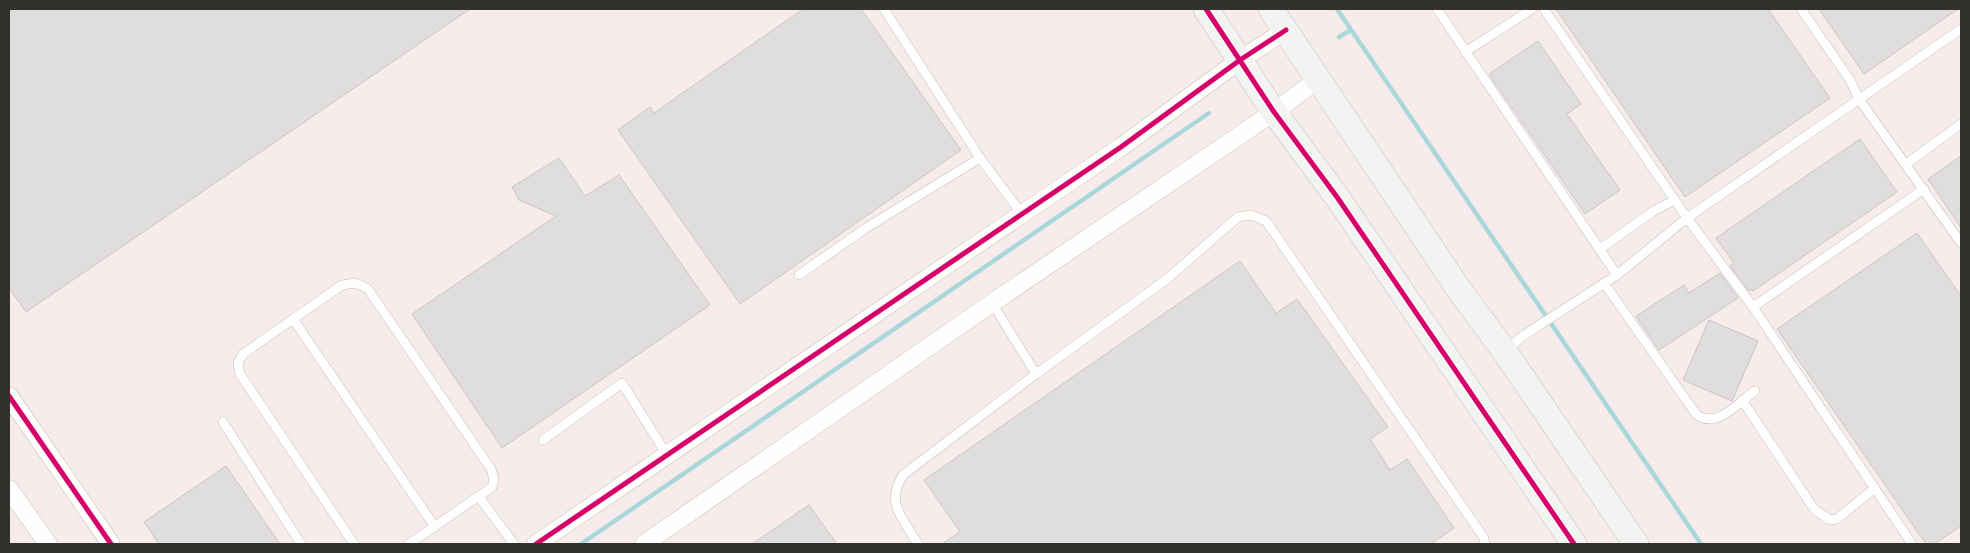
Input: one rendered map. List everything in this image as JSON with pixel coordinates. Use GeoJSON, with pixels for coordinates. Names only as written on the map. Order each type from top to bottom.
{"type":"FeatureCollection","features":[{"type":"Feature","properties":{"kind":"street"},"geometry":{"type":"LineString","coordinates":[[1206,9],[1274,112],[1338,197],[1574,544]]}},
{"type":"Feature","properties":{"kind":"street"},"geometry":{"type":"LineString","coordinates":[[1271,9],[1460,291],[1513,344],[1636,544]]}},
{"type":"Feature","properties":{"kind":"street"},"geometry":{"type":"LineString","coordinates":[[536,544],[1121,147],[1240,60],[1286,30]]}},
{"type":"Feature","properties":{"kind":"street"},"geometry":{"type":"LineString","coordinates":[[644,544],[992,303],[1274,112],[1317,80]]}},
{"type":"Feature","properties":{"kind":"street"},"geometry":{"type":"LineString","coordinates":[[9,396],[111,544]]}},
{"type":"Feature","properties":{"kind":"street"},"geometry":{"type":"LineString","coordinates":[[9,489],[48,544]]}},
{"type":"Feature","properties":{"kind":"lane"},"geometry":{"type":"LineString","coordinates":[[884,9],[980,158],[1022,214]]}},
{"type":"Feature","properties":{"kind":"lane"},"geometry":{"type":"LineString","coordinates":[[1437,9],[1617,275]]}},
{"type":"Feature","properties":{"kind":"lane"},"geometry":{"type":"LineString","coordinates":[[1465,52],[1532,9]]}},
{"type":"Feature","properties":{"kind":"lane"},"geometry":{"type":"LineString","coordinates":[[1544,9],[1687,218],[1753,307],[1912,544]]}},
{"type":"Feature","properties":{"kind":"lane"},"geometry":{"type":"LineString","coordinates":[[1801,9],[1850,80],[1859,99],[1961,243]]}},
{"type":"Feature","properties":{"kind":"lane"},"geometry":{"type":"LineString","coordinates":[[1513,344],[1571,303],[1617,275],[1687,218],[1961,29]]}},
{"type":"Feature","properties":{"kind":"lane"},"geometry":{"type":"LineString","coordinates":[[1906,164],[1961,124]]}},
{"type":"Feature","properties":{"kind":"lane"},"geometry":{"type":"LineString","coordinates":[[799,275],[866,228],[980,158]]}},
{"type":"Feature","properties":{"kind":"lane"},"geometry":{"type":"LineString","coordinates":[[1753,307],[1924,189]]}},
{"type":"Feature","properties":{"kind":"lane"},"geometry":{"type":"LineString","coordinates":[[1600,249],[1655,210],[1675,200]]}},
{"type":"Feature","properties":{"kind":"lane"},"geometry":{"type":"LineString","coordinates":[[918,544],[894,502],[897,485],[903,475],[1036,374],[1167,279],[1238,217],[1251,215],[1266,221],[1484,538],[1485,544]]}},
{"type":"Feature","properties":{"kind":"lane"},"geometry":{"type":"LineString","coordinates":[[354,544],[240,374],[238,363],[243,354],[342,285],[356,283],[368,289],[491,469],[494,479],[492,487],[479,497],[409,544]]}},
{"type":"Feature","properties":{"kind":"lane"},"geometry":{"type":"LineString","coordinates":[[1604,283],[1696,414],[1710,420],[1720,418],[1755,391]]}},
{"type":"Feature","properties":{"kind":"lane"},"geometry":{"type":"LineString","coordinates":[[992,303],[1036,374]]}},
{"type":"Feature","properties":{"kind":"lane"},"geometry":{"type":"LineString","coordinates":[[293,319],[435,527]]}},
{"type":"Feature","properties":{"kind":"lane"},"geometry":{"type":"LineString","coordinates":[[543,440],[622,383],[667,455]]}},
{"type":"Feature","properties":{"kind":"lane"},"geometry":{"type":"LineString","coordinates":[[1742,400],[1814,509],[1830,520],[1837,519],[1875,488]]}},
{"type":"Feature","properties":{"kind":"lane"},"geometry":{"type":"LineString","coordinates":[[223,422],[301,544]]}},
{"type":"Feature","properties":{"kind":"lane"},"geometry":{"type":"LineString","coordinates":[[479,497],[514,544]]}},
{"type":"Feature","properties":{"kind":"shaded area"},"geometry":{"type":"Polygon","coordinates":[[[9,9],[1961,9],[1961,544],[9,544],[9,9]]]}},
{"type":"Feature","properties":{"kind":"building"},"geometry":{"type":"Polygon","coordinates":[[[9,9],[470,9],[26,312],[9,288],[9,9]]]}},
{"type":"Feature","properties":{"kind":"building"},"geometry":{"type":"Polygon","coordinates":[[[803,9],[861,9],[961,150],[740,304],[618,130],[650,107],[654,113],[803,9]]]}},
{"type":"Feature","properties":{"kind":"building"},"geometry":{"type":"Polygon","coordinates":[[[1556,9],[1768,9],[1830,98],[1685,197],[1556,9]]]}},
{"type":"Feature","properties":{"kind":"building"},"geometry":{"type":"Polygon","coordinates":[[[1819,9],[1958,9],[1864,74],[1819,9]]]}},
{"type":"Feature","properties":{"kind":"building"},"geometry":{"type":"Polygon","coordinates":[[[1538,41],[1581,104],[1567,114],[1620,190],[1585,214],[1489,74],[1538,41]]]}},
{"type":"Feature","properties":{"kind":"building"},"geometry":{"type":"Polygon","coordinates":[[[1860,139],[1897,192],[1753,291],[1752,289],[1749,291],[1730,266],[1734,263],[1716,238],[1860,139]]]}},
{"type":"Feature","properties":{"kind":"building"},"geometry":{"type":"Polygon","coordinates":[[[1961,156],[1961,228],[1928,179],[1961,156]]]}},
{"type":"Feature","properties":{"kind":"building"},"geometry":{"type":"Polygon","coordinates":[[[559,158],[585,196],[619,175],[710,305],[502,448],[412,314],[556,216],[519,200],[512,187],[559,158]]]}},
{"type":"Feature","properties":{"kind":"building"},"geometry":{"type":"Polygon","coordinates":[[[1917,233],[1961,296],[1961,526],[1934,544],[1926,544],[1777,329],[1917,233]]]}},
{"type":"Feature","properties":{"kind":"building"},"geometry":{"type":"Polygon","coordinates":[[[1240,261],[1276,313],[1297,299],[1388,427],[1370,439],[1390,470],[1407,459],[1454,528],[1431,544],[942,544],[960,532],[924,480],[1240,261]]]}},
{"type":"Feature","properties":{"kind":"building"},"geometry":{"type":"Polygon","coordinates":[[[1720,273],[1738,298],[1659,350],[1636,316],[1684,285],[1689,293],[1720,273]]]}},
{"type":"Feature","properties":{"kind":"building"},"geometry":{"type":"Polygon","coordinates":[[[1709,320],[1758,341],[1732,401],[1683,380],[1709,320]]]}},
{"type":"Feature","properties":{"kind":"building"},"geometry":{"type":"Polygon","coordinates":[[[226,466],[280,544],[159,544],[144,522],[226,466]]]}},
{"type":"Feature","properties":{"kind":"building"},"geometry":{"type":"Polygon","coordinates":[[[809,505],[837,544],[752,544],[809,505]]]}},
{"type":"Feature","properties":{"kind":"waterway"},"geometry":{"type":"LineString","coordinates":[[1337,9],[1701,544]]}},
{"type":"Feature","properties":{"kind":"waterway"},"geometry":{"type":"LineString","coordinates":[[1339,37],[1351,30]]}},
{"type":"Feature","properties":{"kind":"waterway"},"geometry":{"type":"LineString","coordinates":[[581,544],[1209,113]]}},
{"type":"Feature","properties":{"kind":"cycle path"},"geometry":{"type":"LineString","coordinates":[[1206,9],[1274,112],[1337,197],[1574,544]]}},
{"type":"Feature","properties":{"kind":"cycle path"},"geometry":{"type":"LineString","coordinates":[[536,544],[1121,147],[1240,60],[1286,30]]}},
{"type":"Feature","properties":{"kind":"cycle path"},"geometry":{"type":"LineString","coordinates":[[9,396],[111,544]]}}]}
